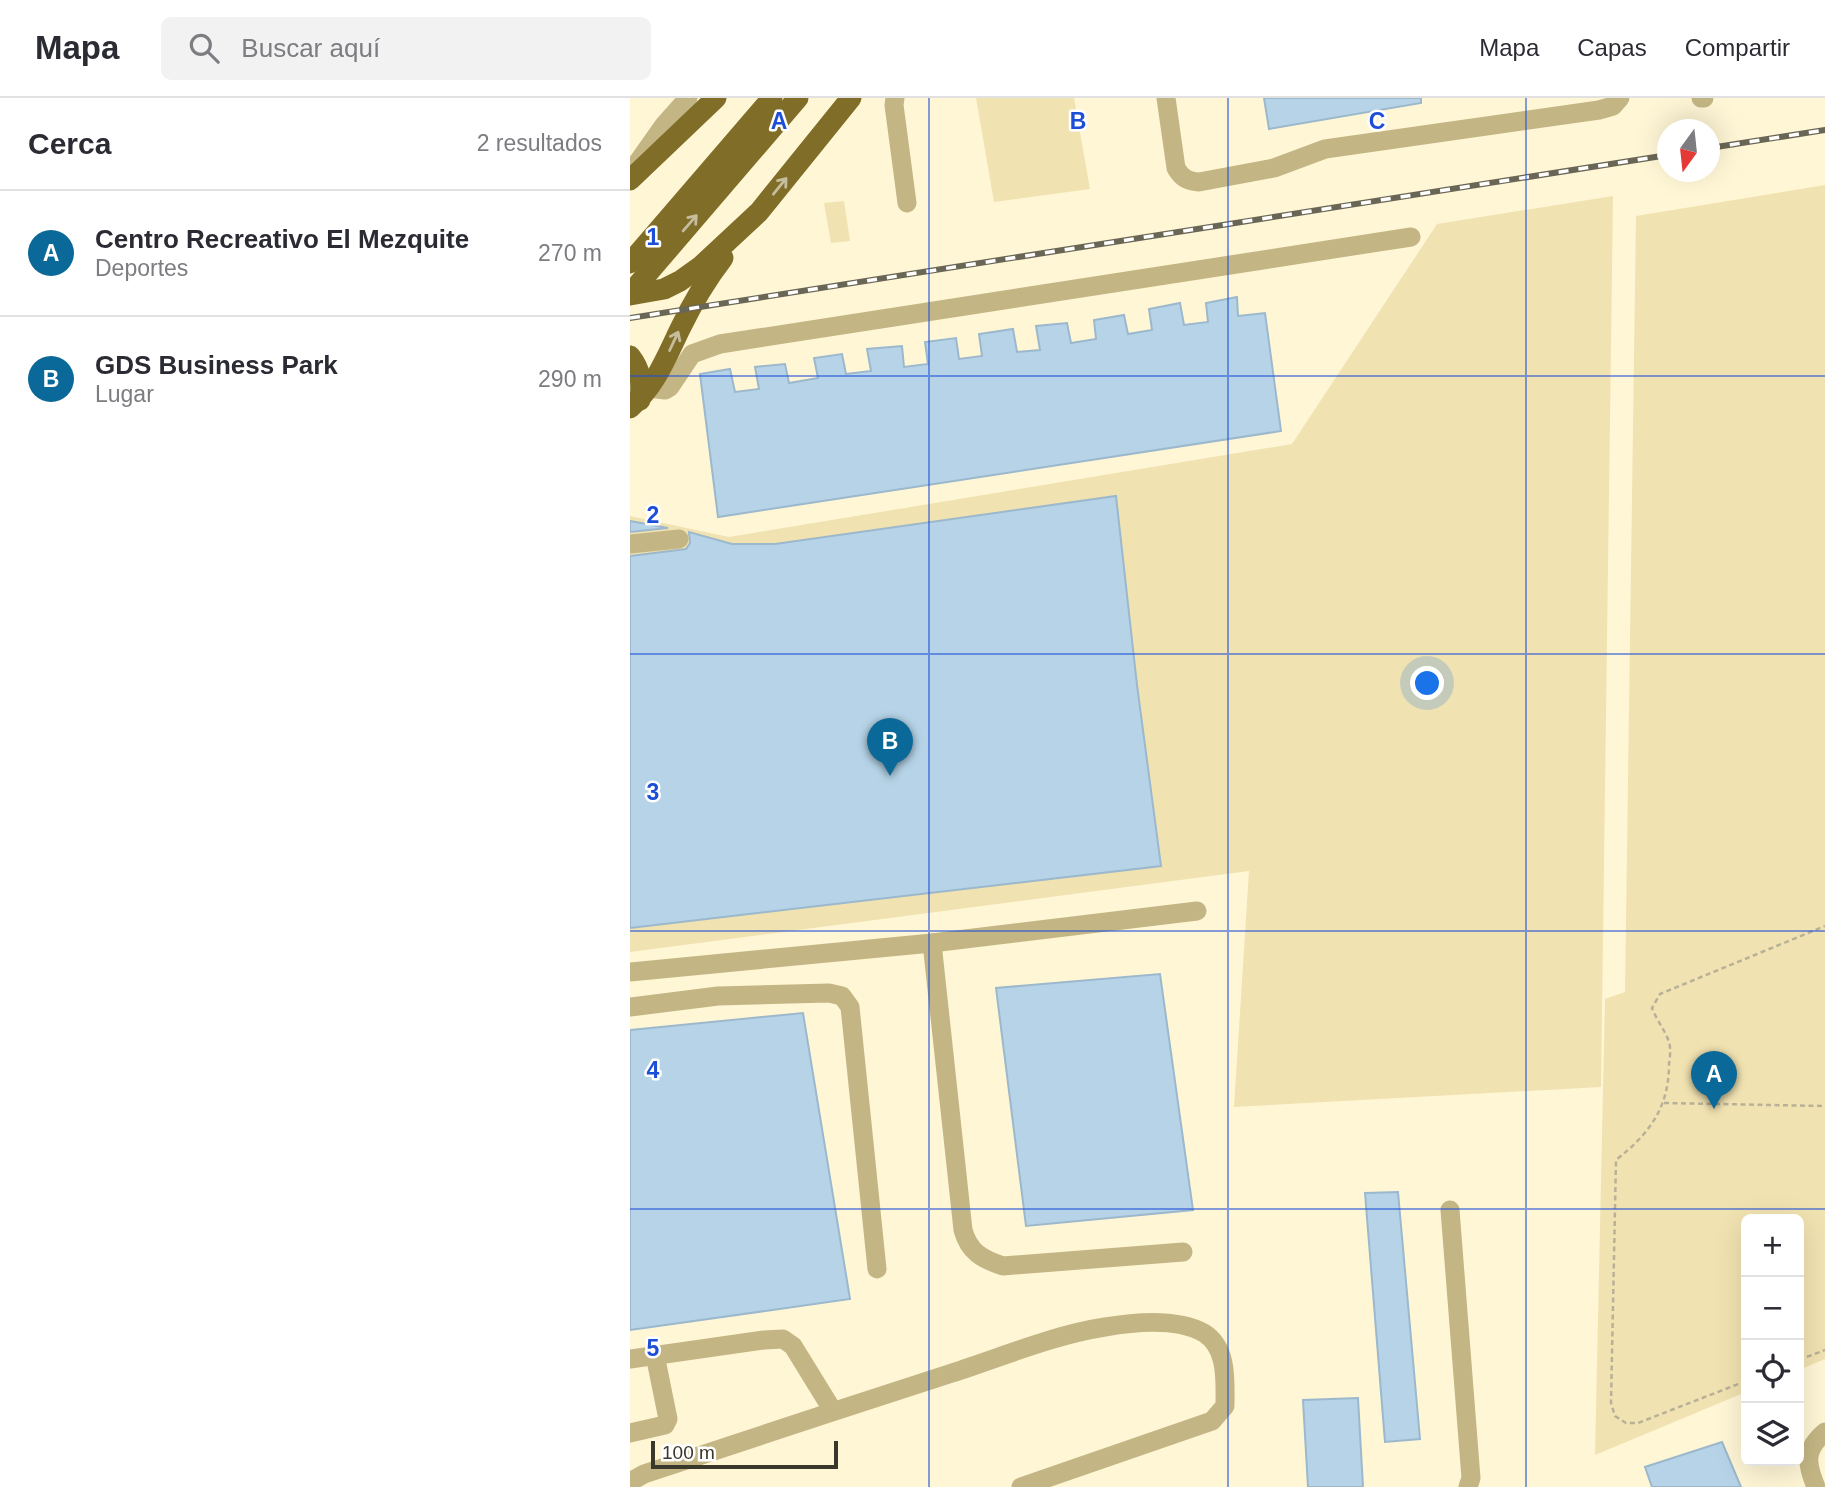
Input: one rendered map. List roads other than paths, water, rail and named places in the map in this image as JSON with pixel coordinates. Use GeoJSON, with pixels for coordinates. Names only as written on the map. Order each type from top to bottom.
{"type":"FeatureCollection","features":[{"type":"Feature","properties":{"kind":"highway"},"geometry":{"type":"LineString","coordinates":[[630,180],[716,98]]}},
{"type":"Feature","properties":{"kind":"highway"},"geometry":{"type":"LineString","coordinates":[[630,263],[772,98]]}},
{"type":"Feature","properties":{"kind":"highway"},"geometry":{"type":"LineString","coordinates":[[630,295],[798,98]]}},
{"type":"Feature","properties":{"kind":"highway"},"geometry":{"type":"LineString","coordinates":[[640,396],[707,278],[851,98]]}},
{"type":"Feature","properties":{"kind":"highway"},"geometry":{"type":"LineString","coordinates":[[630,295],[664,289],[680,281],[701,266],[759,212]]}},
{"type":"Feature","properties":{"kind":"highway"},"geometry":{"type":"LineString","coordinates":[[630,356],[639,369],[640,396]]}},
{"type":"Feature","properties":{"kind":"street"},"geometry":{"type":"LineString","coordinates":[[895,98],[907,203]]}},
{"type":"Feature","properties":{"kind":"street"},"geometry":{"type":"LineString","coordinates":[[1166,98],[1176,168],[1181,177],[1199,182],[1274,168],[1325,149],[1599,110],[1614,106],[1620,98]]}},
{"type":"Feature","properties":{"kind":"street"},"geometry":{"type":"LineString","coordinates":[[630,174],[684,99]]}},
{"type":"Feature","properties":{"kind":"street"},"geometry":{"type":"LineString","coordinates":[[640,396],[670,387],[692,354],[720,344],[1411,237]]}},
{"type":"Feature","properties":{"kind":"street"},"geometry":{"type":"LineString","coordinates":[[630,544],[679,539]]}},
{"type":"Feature","properties":{"kind":"street"},"geometry":{"type":"LineString","coordinates":[[630,972],[932,943],[1197,911]]}},
{"type":"Feature","properties":{"kind":"street"},"geometry":{"type":"LineString","coordinates":[[932,943],[963,1230],[970,1250],[986,1261],[1003,1266],[1183,1252]]}},
{"type":"Feature","properties":{"kind":"street"},"geometry":{"type":"LineString","coordinates":[[630,1007],[738,995],[829,993],[846,1000],[850,1007],[877,1269]]}},
{"type":"Feature","properties":{"kind":"street"},"geometry":{"type":"LineString","coordinates":[[1450,1210],[1471,1478],[1468,1487]]}},
{"type":"Feature","properties":{"kind":"street"},"geometry":{"type":"LineString","coordinates":[[630,1482],[644,1474],[833,1411],[1106,1326],[1135,1323],[1172,1324],[1202,1332],[1220,1349],[1225,1406],[1212,1421],[1021,1487]]}},
{"type":"Feature","properties":{"kind":"street"},"geometry":{"type":"LineString","coordinates":[[630,1359],[783,1339],[798,1350],[833,1411]]}},
{"type":"Feature","properties":{"kind":"street"},"geometry":{"type":"LineString","coordinates":[[630,1433],[665,1425],[668,1419],[655,1355]]}},
{"type":"Feature","properties":{"kind":"street"},"geometry":{"type":"LineString","coordinates":[[1815,1487],[1808,1465],[1809,1452],[1814,1441],[1825,1432]]}},
{"type":"Feature","properties":{"kind":"railway"},"geometry":{"type":"LineString","coordinates":[[1720,146],[1825,130]]}},
{"type":"Feature","properties":{"kind":"railway"},"geometry":{"type":"LineString","coordinates":[[630,318],[1657,157]]}},
{"type":"Feature","properties":{"kind":"place","name":"GDS Business Park"},"geometry":{"type":"Point","coordinates":[890,776]}},
{"type":"Feature","properties":{"kind":"place","name":"Centro Recreativo El Mezquite"},"geometry":{"type":"Point","coordinates":[1714,1109]}}]}
